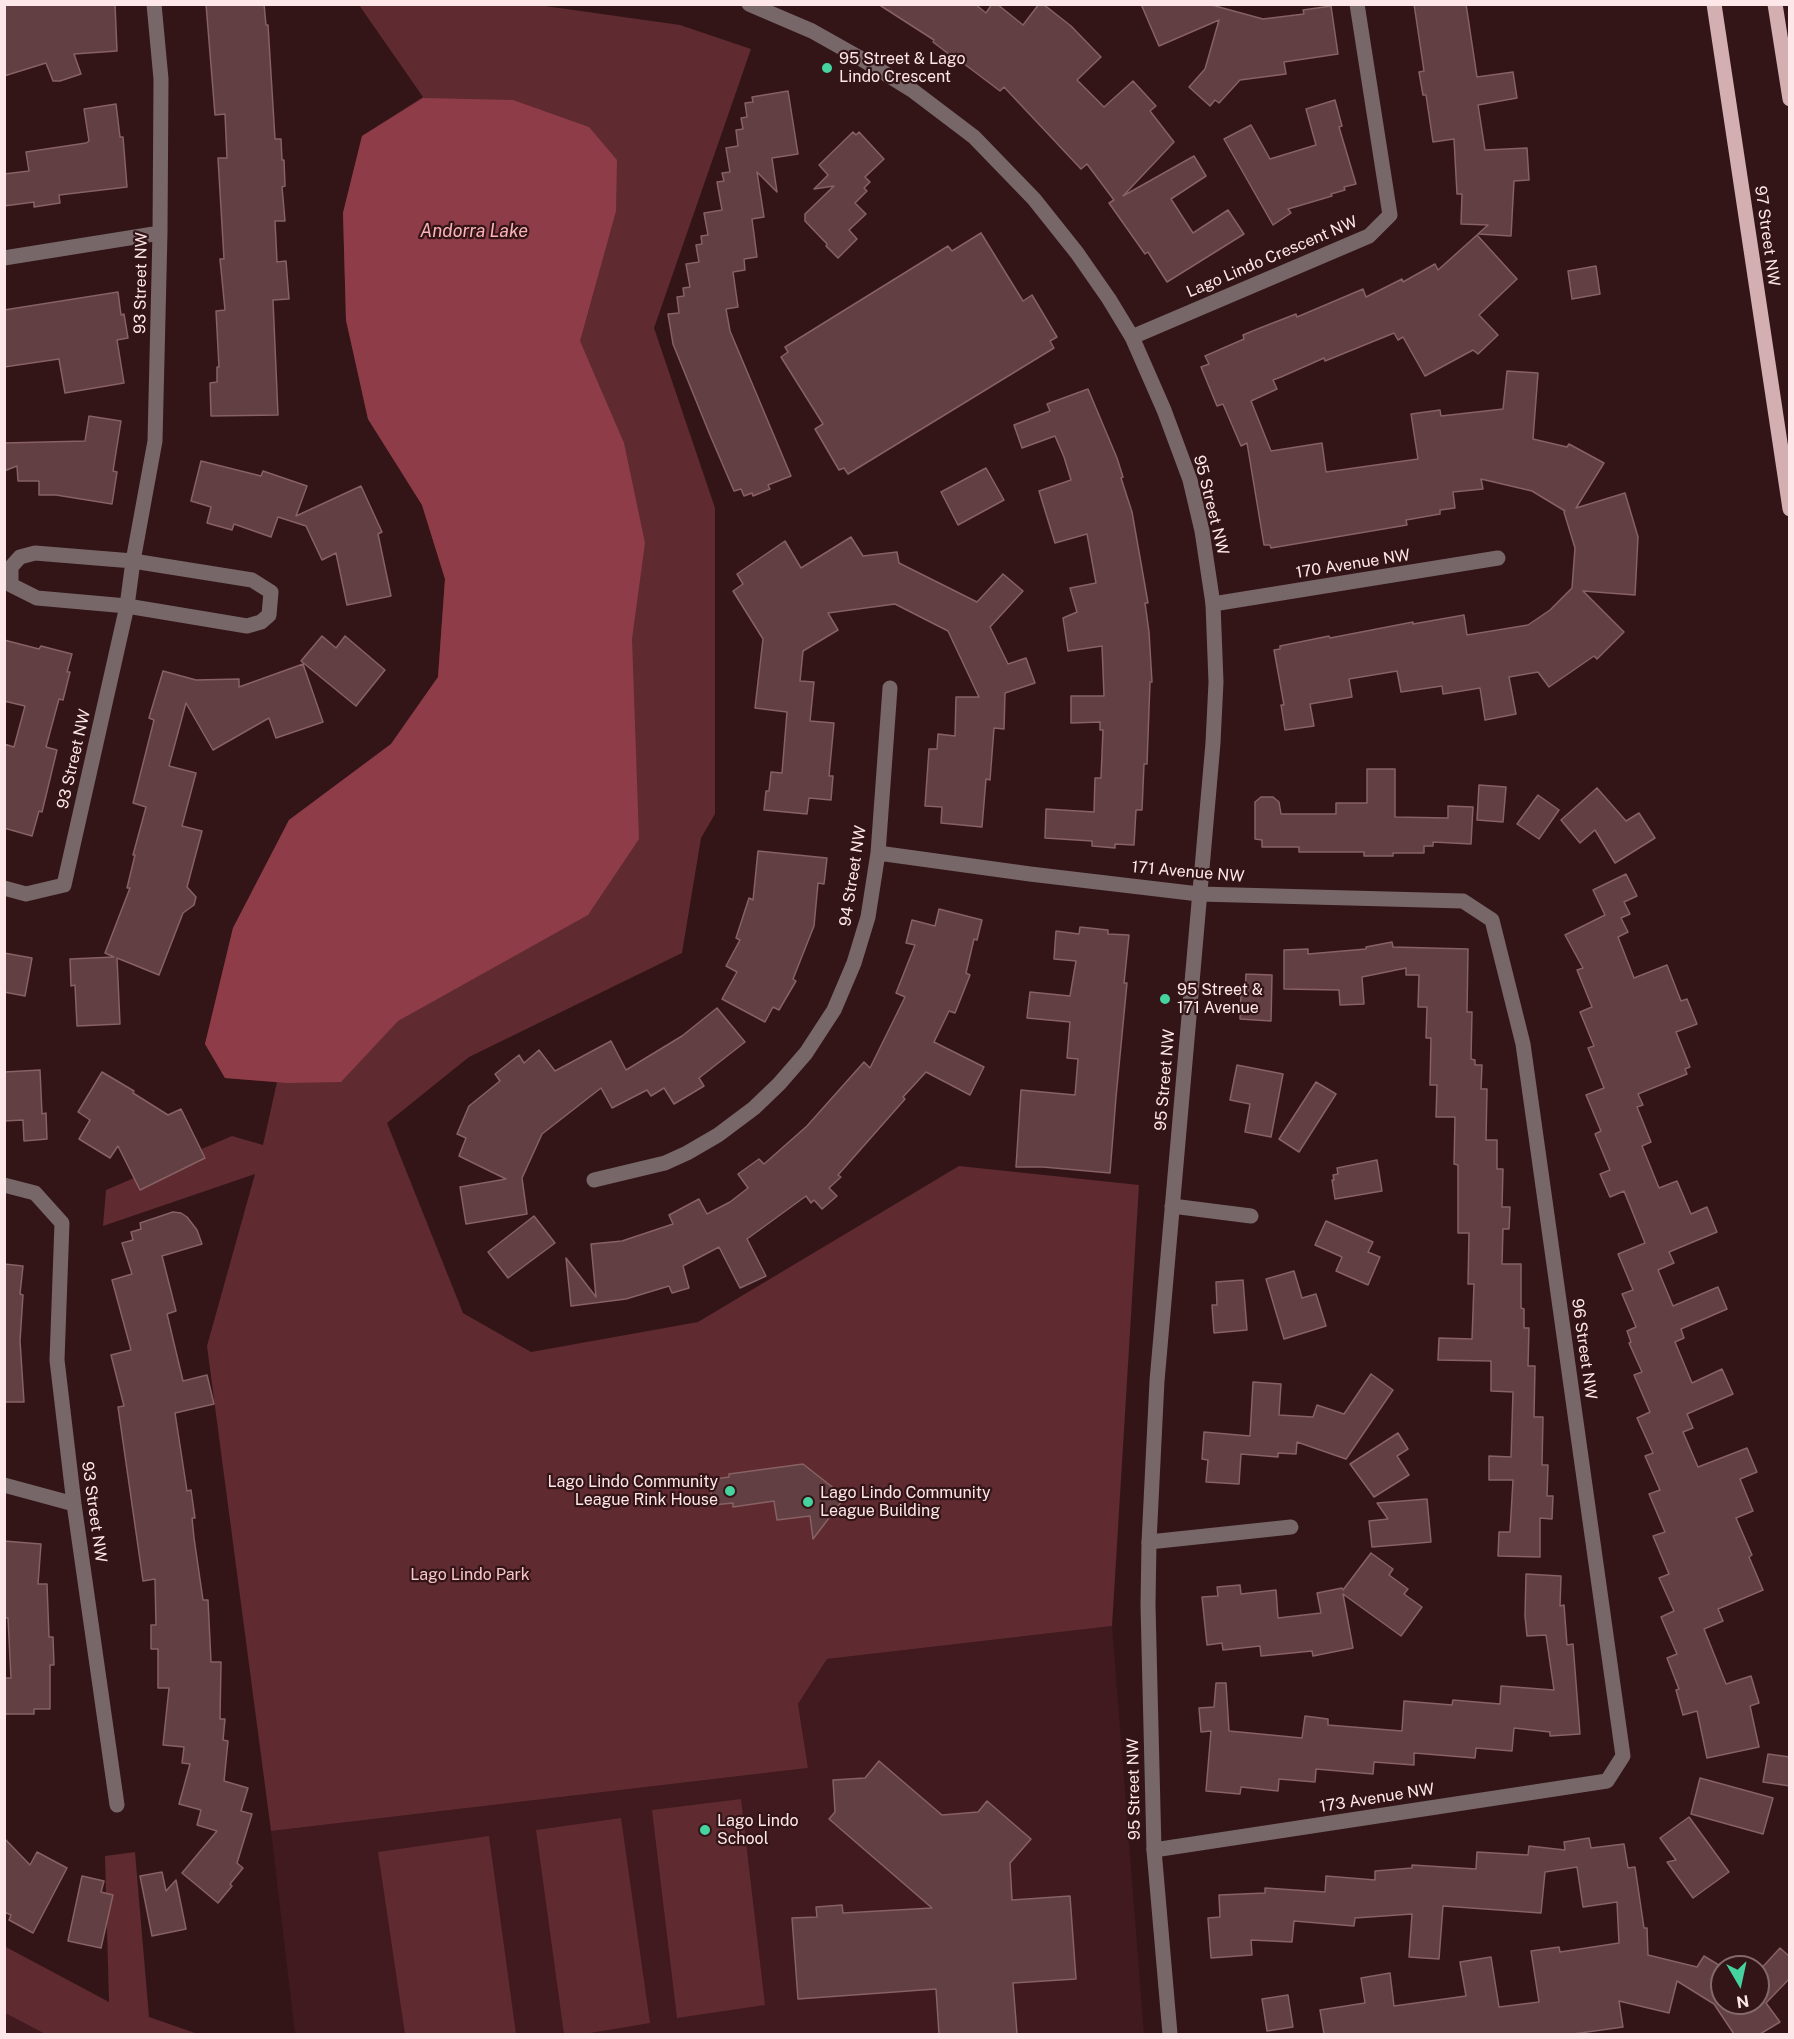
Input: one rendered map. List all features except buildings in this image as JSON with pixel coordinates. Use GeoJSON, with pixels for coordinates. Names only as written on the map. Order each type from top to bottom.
{"type":"FeatureCollection","features":[{"type":"Feature","properties":{"kind":"main road","name":"97 Street NW"},"geometry":{"type":"LineString","coordinates":[[1714,4],[1790,509]]}},
{"type":"Feature","properties":{"kind":"main road"},"geometry":{"type":"LineString","coordinates":[[1775,4],[1790,99]]}},
{"type":"Feature","properties":{"kind":"street","name":"93 Street NW"},"geometry":{"type":"LineString","coordinates":[[4,888],[26,894],[64,885],[127,606],[155,441],[161,80],[154,4]]}},
{"type":"Feature","properties":{"kind":"street","name":"95 Street NW"},"geometry":{"type":"LineString","coordinates":[[749,4],[812,31],[912,90],[974,137],[1034,199],[1077,253],[1132,337],[1164,410],[1190,480],[1202,531],[1213,604],[1216,682],[1214,743],[1156,1381],[1149,1542],[1148,1605],[1154,1850],[1170,2034]]}},
{"type":"Feature","properties":{"kind":"street","name":"Lago Lindo Crescent NW"},"geometry":{"type":"LineString","coordinates":[[1132,337],[1369,236],[1390,215],[1357,4]]}},
{"type":"Feature","properties":{"kind":"street"},"geometry":{"type":"LineString","coordinates":[[4,258],[160,233]]}},
{"type":"Feature","properties":{"kind":"street"},"geometry":{"type":"LineString","coordinates":[[35,553],[133,561],[252,580],[271,592],[269,615],[261,622],[247,626],[127,606],[37,598],[11,585],[11,567],[20,557],[35,553]]}},
{"type":"Feature","properties":{"kind":"street","name":"170 Avenue NW"},"geometry":{"type":"LineString","coordinates":[[1213,604],[1498,558]]}},
{"type":"Feature","properties":{"kind":"street","name":"94 Street NW"},"geometry":{"type":"LineString","coordinates":[[594,1180],[665,1163],[718,1135],[754,1108],[779,1084],[806,1053],[834,1010],[854,963],[868,917],[878,853],[890,688]]}},
{"type":"Feature","properties":{"kind":"street","name":"171 Avenue NW"},"geometry":{"type":"LineString","coordinates":[[878,853],[1199,894],[1463,901],[1492,920]]}},
{"type":"Feature","properties":{"kind":"street","name":"96 Street NW"},"geometry":{"type":"LineString","coordinates":[[1492,920],[1523,1044],[1623,1756],[1606,1781]]}},
{"type":"Feature","properties":{"kind":"street","name":"93 Street NW"},"geometry":{"type":"LineString","coordinates":[[4,1185],[35,1193],[62,1223],[57,1360],[117,1804]]}},
{"type":"Feature","properties":{"kind":"street"},"geometry":{"type":"LineString","coordinates":[[1172,1206],[1251,1216]]}},
{"type":"Feature","properties":{"kind":"street"},"geometry":{"type":"LineString","coordinates":[[4,1485],[75,1504]]}},
{"type":"Feature","properties":{"kind":"street"},"geometry":{"type":"LineString","coordinates":[[1149,1542],[1291,1527]]}},
{"type":"Feature","properties":{"kind":"street","name":"173 Avenue NW"},"geometry":{"type":"LineString","coordinates":[[1154,1850],[1606,1781]]}},
{"type":"Feature","properties":{"kind":"shaded area","name":"Lago Lindo School"},"geometry":{"type":"Polygon","coordinates":[[[1112,1626],[1144,2034],[295,2034],[271,1831],[808,1768],[798,1704],[827,1659],[1112,1626]]]}},
{"type":"Feature","properties":{"kind":"shaded area"},"geometry":{"type":"Polygon","coordinates":[[[5,2013],[45,2034],[5,2034],[5,2013]]]}},
{"type":"Feature","properties":{"kind":"green space","name":"Lago Lindo Park"},"geometry":{"type":"Polygon","coordinates":[[[359,5],[538,5],[680,25],[751,49],[654,328],[715,508],[715,814],[701,838],[682,953],[469,1057],[387,1123],[463,1313],[531,1352],[698,1322],[959,1166],[1139,1185],[1112,1626],[827,1659],[798,1704],[808,1768],[271,1831],[207,1346],[255,1174],[103,1226],[106,1190],[232,1136],[263,1145],[277,1082],[225,1078],[205,1044],[233,928],[289,820],[391,744],[438,677],[445,579],[422,505],[368,419],[346,320],[343,213],[362,136],[423,97],[359,5]]]}},
{"type":"Feature","properties":{"kind":"green space"},"geometry":{"type":"Polygon","coordinates":[[[741,1799],[765,2005],[677,2018],[652,1810],[741,1799]]]}},
{"type":"Feature","properties":{"kind":"green space"},"geometry":{"type":"Polygon","coordinates":[[[621,1818],[650,2023],[584,2034],[564,2034],[536,1830],[621,1818]]]}},
{"type":"Feature","properties":{"kind":"green space"},"geometry":{"type":"Polygon","coordinates":[[[489,1836],[516,2034],[405,2034],[378,1852],[489,1836]]]}},
{"type":"Feature","properties":{"kind":"green space"},"geometry":{"type":"Polygon","coordinates":[[[135,1852],[149,2017],[198,2034],[45,2034],[5,2013],[4,1946],[109,2002],[105,1856],[135,1852]]]}},
{"type":"Feature","properties":{"kind":"water","name":"Andorra Lake"},"geometry":{"type":"Polygon","coordinates":[[[423,98],[513,100],[589,127],[617,160],[616,211],[580,341],[624,443],[645,543],[632,639],[639,839],[588,915],[398,1021],[341,1082],[287,1083],[225,1078],[205,1044],[233,928],[289,820],[391,744],[438,677],[445,579],[422,505],[368,419],[346,320],[343,213],[362,136],[423,98]]]}},
{"type":"Feature","properties":{"kind":"place","name":"95 Street & Lago Lindo Crescent"},"geometry":{"type":"Point","coordinates":[827,68]}},
{"type":"Feature","properties":{"kind":"place","name":"95 Street & 171 Avenue"},"geometry":{"type":"Point","coordinates":[1165,999]}},
{"type":"Feature","properties":{"kind":"place","name":"Lago Lindo Community League Rink House"},"geometry":{"type":"Point","coordinates":[730,1491]}},
{"type":"Feature","properties":{"kind":"place","name":"Lago Lindo Community League Building"},"geometry":{"type":"Point","coordinates":[808,1502]}},
{"type":"Feature","properties":{"kind":"place","name":"Lago Lindo School"},"geometry":{"type":"Point","coordinates":[705,1830]}}]}
